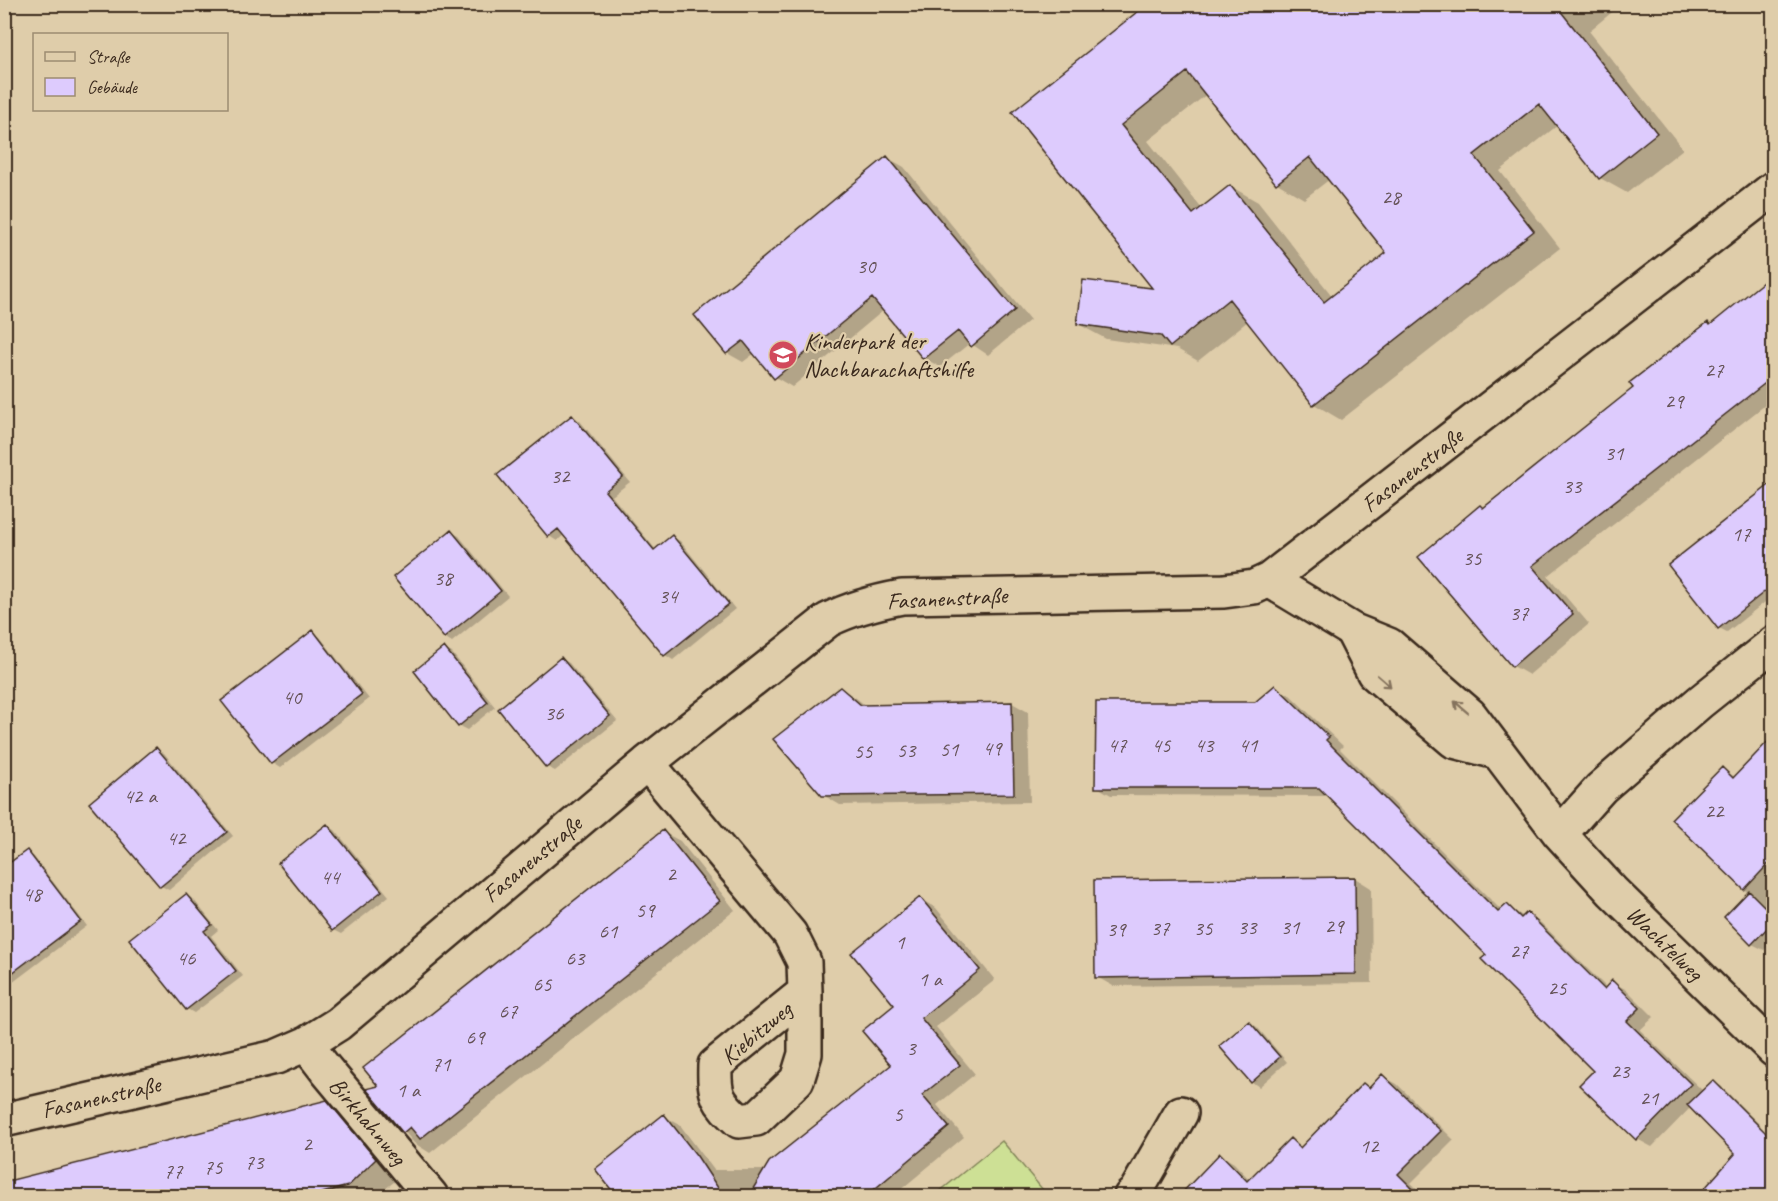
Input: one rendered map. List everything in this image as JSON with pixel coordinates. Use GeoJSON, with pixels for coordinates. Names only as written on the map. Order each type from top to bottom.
{"type":"FeatureCollection","features":[{"type":"Feature","properties":{"kind":"street","name":"Fasanenstraße"},"geometry":{"type":"LineString","coordinates":[[4,1120],[276,1057],[306,1044],[338,1024],[647,763],[828,620],[852,609],[872,602],[902,597],[1224,591],[1254,587],[1269,580],[1773,188]]}},
{"type":"Feature","properties":{"kind":"street","name":"Wachtelweg"},"geometry":{"type":"LineString","coordinates":[[1269,580],[1352,630],[1389,645],[1470,715],[1560,834],[1612,891],[1773,1050]]}},
{"type":"Feature","properties":{"kind":"street"},"geometry":{"type":"LineString","coordinates":[[1560,834],[1601,788],[1700,702],[1773,643]]}},
{"type":"Feature","properties":{"kind":"street","name":"Kiebitzweg"},"geometry":{"type":"LineString","coordinates":[[647,763],[790,934],[804,962],[805,992]]}},
{"type":"Feature","properties":{"kind":"street","name":"Birkhahnweg"},"geometry":{"type":"LineString","coordinates":[[306,1044],[431,1197]]}},
{"type":"Feature","properties":{"kind":"street"},"geometry":{"type":"LineString","coordinates":[[1135,1195],[1181,1113]]}},
{"type":"Feature","properties":{"kind":"green space"},"geometry":{"type":"Polygon","coordinates":[[[1002,1141],[1048,1196],[934,1196],[1002,1141]]]}},
{"type":"Feature","properties":{"kind":"building"},"geometry":{"type":"Polygon","coordinates":[[[1147,4],[1555,4],[1657,133],[1599,179],[1539,104],[1474,155],[1534,231],[1313,405],[1229,299],[1170,347],[1161,336],[1077,324],[1083,280],[1152,288],[1012,112],[1147,4]],[[1187,72],[1121,125],[1193,214],[1230,185],[1324,302],[1386,253],[1310,157],[1276,184],[1187,72]]]}},
{"type":"Feature","properties":{"kind":"building"},"geometry":{"type":"Polygon","coordinates":[[[887,156],[1015,310],[971,347],[958,331],[923,359],[872,298],[774,379],[743,341],[726,354],[694,315],[887,156]]]}},
{"type":"Feature","properties":{"kind":"building"},"geometry":{"type":"Polygon","coordinates":[[[1773,274],[1773,377],[1532,566],[1573,614],[1512,667],[1418,557],[1480,505],[1483,508],[1633,388],[1629,383],[1708,322],[1710,325],[1773,274]]]}},
{"type":"Feature","properties":{"kind":"building"},"geometry":{"type":"Polygon","coordinates":[[[572,415],[623,477],[605,491],[654,550],[672,535],[729,604],[664,656],[558,529],[548,537],[497,475],[572,415]]]}},
{"type":"Feature","properties":{"kind":"building"},"geometry":{"type":"Polygon","coordinates":[[[1773,482],[1773,585],[1718,629],[1668,565],[1773,482]]]}},
{"type":"Feature","properties":{"kind":"building"},"geometry":{"type":"Polygon","coordinates":[[[451,530],[501,591],[444,638],[393,577],[451,530]]]}},
{"type":"Feature","properties":{"kind":"building"},"geometry":{"type":"Polygon","coordinates":[[[313,630],[362,694],[271,764],[221,701],[313,630]]]}},
{"type":"Feature","properties":{"kind":"building"},"geometry":{"type":"Polygon","coordinates":[[[444,647],[488,702],[458,727],[414,671],[444,647]]]}},
{"type":"Feature","properties":{"kind":"building"},"geometry":{"type":"Polygon","coordinates":[[[561,657],[610,716],[546,768],[498,709],[561,657]]]}},
{"type":"Feature","properties":{"kind":"building"},"geometry":{"type":"Polygon","coordinates":[[[1275,685],[1329,737],[1326,740],[1498,912],[1507,904],[1521,918],[1527,912],[1604,989],[1612,980],[1640,1008],[1627,1021],[1691,1084],[1636,1140],[1579,1085],[1593,1071],[1481,959],[1486,955],[1319,788],[1095,788],[1096,702],[1255,702],[1275,685]]]}},
{"type":"Feature","properties":{"kind":"building"},"geometry":{"type":"Polygon","coordinates":[[[840,687],[861,705],[1012,702],[1014,794],[822,796],[773,739],[840,687]]]}},
{"type":"Feature","properties":{"kind":"building"},"geometry":{"type":"Polygon","coordinates":[[[1773,736],[1773,859],[1744,890],[1671,819],[1722,767],[1733,778],[1773,736]]]}},
{"type":"Feature","properties":{"kind":"building"},"geometry":{"type":"Polygon","coordinates":[[[156,747],[227,832],[160,887],[89,803],[156,747]]]}},
{"type":"Feature","properties":{"kind":"building"},"geometry":{"type":"Polygon","coordinates":[[[327,824],[382,891],[332,931],[278,863],[327,824]]]}},
{"type":"Feature","properties":{"kind":"building"},"geometry":{"type":"Polygon","coordinates":[[[663,830],[720,901],[420,1139],[410,1127],[403,1133],[366,1089],[378,1086],[363,1068],[663,830]]]}},
{"type":"Feature","properties":{"kind":"building"},"geometry":{"type":"Polygon","coordinates":[[[27,850],[81,921],[4,979],[4,867],[27,850]]]}},
{"type":"Feature","properties":{"kind":"building"},"geometry":{"type":"Polygon","coordinates":[[[1355,877],[1356,974],[1095,978],[1094,880],[1355,877]]]}},
{"type":"Feature","properties":{"kind":"building"},"geometry":{"type":"Polygon","coordinates":[[[1749,891],[1773,915],[1773,922],[1751,945],[1724,917],[1749,891]]]}},
{"type":"Feature","properties":{"kind":"building"},"geometry":{"type":"Polygon","coordinates":[[[186,894],[212,925],[204,931],[236,971],[186,1010],[129,939],[186,894]]]}},
{"type":"Feature","properties":{"kind":"building"},"geometry":{"type":"Polygon","coordinates":[[[920,897],[980,970],[921,1018],[960,1065],[922,1095],[949,1127],[865,1197],[748,1197],[769,1162],[891,1065],[862,1031],[894,1005],[851,953],[920,897]]]}},
{"type":"Feature","properties":{"kind":"building"},"geometry":{"type":"Polygon","coordinates":[[[1249,1021],[1280,1057],[1251,1083],[1219,1046],[1249,1021]]]}},
{"type":"Feature","properties":{"kind":"building"},"geometry":{"type":"Polygon","coordinates":[[[1382,1074],[1441,1131],[1398,1174],[1421,1197],[1178,1197],[1220,1153],[1247,1181],[1290,1138],[1300,1148],[1363,1083],[1369,1088],[1382,1074]]]}},
{"type":"Feature","properties":{"kind":"building"},"geometry":{"type":"Polygon","coordinates":[[[1713,1080],[1773,1140],[1773,1197],[1697,1197],[1735,1154],[1687,1105],[1713,1080]]]}},
{"type":"Feature","properties":{"kind":"building"},"geometry":{"type":"Polygon","coordinates":[[[327,1100],[376,1159],[348,1186],[307,1197],[4,1197],[4,1182],[327,1100]]]}},
{"type":"Feature","properties":{"kind":"building"},"geometry":{"type":"Polygon","coordinates":[[[664,1114],[697,1156],[724,1197],[617,1197],[595,1169],[664,1114]]]}},
{"type":"Feature","properties":{"kind":"place","name":"Kinderpark der Nachbarachaftshilfe"},"geometry":{"type":"Point","coordinates":[783,355]}}]}
